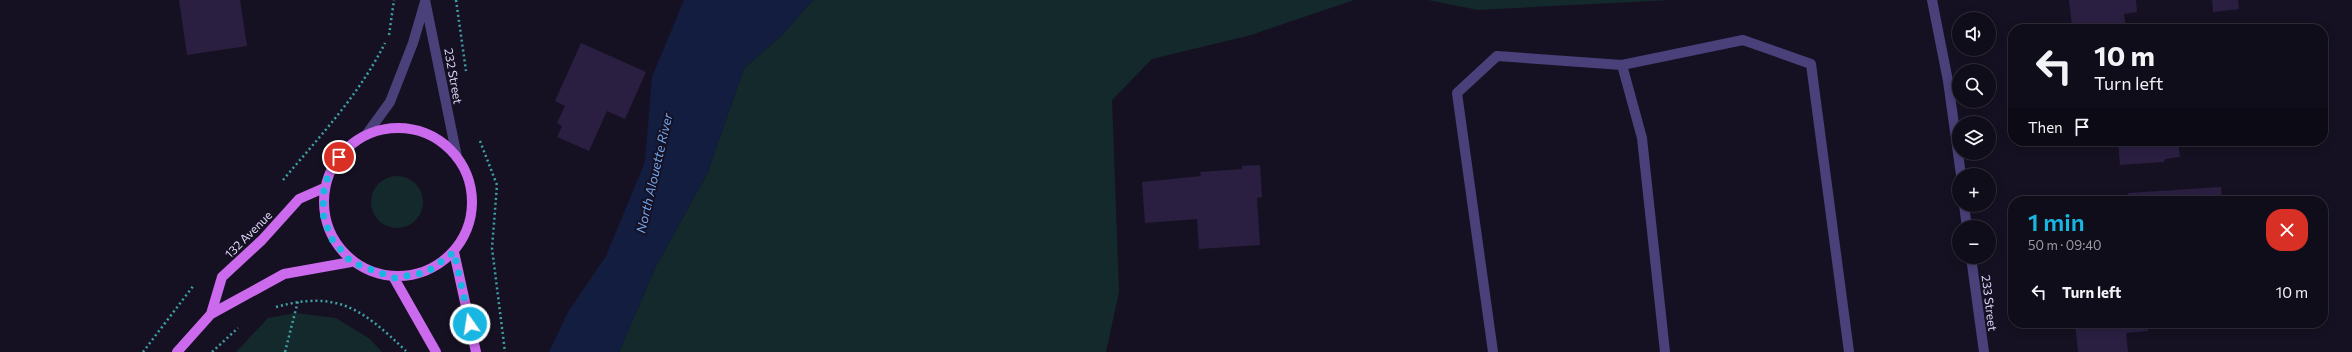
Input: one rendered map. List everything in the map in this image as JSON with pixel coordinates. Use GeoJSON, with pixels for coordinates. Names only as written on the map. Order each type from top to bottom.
{"type":"FeatureCollection","features":[{"type":"Feature","properties":{"kind":"main road"},"geometry":{"type":"LineString","coordinates":[[390,128],[415,130],[439,140],[457,157],[469,180],[472,205],[467,230],[454,252],[427,272],[394,278],[351,262],[331,238],[323,214],[324,188],[332,166],[347,148],[366,135],[390,128]]}},
{"type":"Feature","properties":{"kind":"main road","name":"132 Avenue"},"geometry":{"type":"LineString","coordinates":[[211,314],[222,277],[262,240],[299,199],[324,188]]}},
{"type":"Feature","properties":{"kind":"main road"},"geometry":{"type":"LineString","coordinates":[[454,252],[476,352]]}},
{"type":"Feature","properties":{"kind":"main road","name":"132 Avenue"},"geometry":{"type":"LineString","coordinates":[[177,352],[211,314],[284,274],[351,262]]}},
{"type":"Feature","properties":{"kind":"main road"},"geometry":{"type":"LineString","coordinates":[[394,278],[436,352]]}},
{"type":"Feature","properties":{"kind":"street","name":"232 Street"},"geometry":{"type":"LineString","coordinates":[[366,135],[390,102],[413,43],[425,0],[457,157]]}},
{"type":"Feature","properties":{"kind":"street"},"geometry":{"type":"LineString","coordinates":[[1932,0],[1948,81],[1959,168]]}},
{"type":"Feature","properties":{"kind":"street"},"geometry":{"type":"LineString","coordinates":[[1493,352],[1456,93],[1497,56],[1622,65],[1743,40],[1811,64],[1849,352]]}},
{"type":"Feature","properties":{"kind":"street"},"geometry":{"type":"LineString","coordinates":[[1622,65],[1642,138],[1665,352]]}},
{"type":"Feature","properties":{"kind":"street","name":"233 Street"},"geometry":{"type":"LineString","coordinates":[[1972,264],[1984,352]]}},
{"type":"Feature","properties":{"kind":"path"},"geometry":{"type":"LineString","coordinates":[[280,184],[341,113],[376,62],[388,39],[393,16],[394,0]]}},
{"type":"Feature","properties":{"kind":"path"},"geometry":{"type":"LineString","coordinates":[[456,0],[467,78]]}},
{"type":"Feature","properties":{"kind":"path"},"geometry":{"type":"LineString","coordinates":[[478,137],[497,186],[492,248],[505,352]]}},
{"type":"Feature","properties":{"kind":"path"},"geometry":{"type":"LineString","coordinates":[[269,309],[298,301],[328,300],[349,306],[382,328],[408,352]]}},
{"type":"Feature","properties":{"kind":"path"},"geometry":{"type":"LineString","coordinates":[[285,352],[298,301]]}},
{"type":"Feature","properties":{"kind":"path"},"geometry":{"type":"LineString","coordinates":[[211,352],[244,324]]}},
{"type":"Feature","properties":{"kind":"green space"},"geometry":{"type":"Polygon","coordinates":[[[813,0],[1354,0],[1251,35],[1152,59],[1112,100],[1119,292],[1106,352],[619,352],[656,266],[707,174],[744,68],[781,36],[813,0]]]}},
{"type":"Feature","properties":{"kind":"green space"},"geometry":{"type":"Polygon","coordinates":[[[1428,0],[1671,0],[1478,10],[1428,0]]]}},
{"type":"Feature","properties":{"kind":"green space"},"geometry":{"type":"Polygon","coordinates":[[[392,176],[402,176],[416,183],[423,197],[423,207],[416,221],[402,228],[392,228],[382,224],[375,217],[371,207],[371,197],[375,187],[382,180],[392,176]]]}},
{"type":"Feature","properties":{"kind":"green space"},"geometry":{"type":"Polygon","coordinates":[[[296,313],[336,318],[370,339],[382,352],[236,352],[268,318],[296,313]]]}},
{"type":"Feature","properties":{"kind":"water","name":"North Alouette River"},"geometry":{"type":"Polygon","coordinates":[[[684,0],[813,0],[781,36],[744,68],[707,174],[656,266],[619,352],[549,352],[568,312],[606,256],[645,162],[652,77],[684,0]]]}},
{"type":"Feature","properties":{"kind":"building"},"geometry":{"type":"Polygon","coordinates":[[[179,0],[240,0],[247,46],[187,55],[179,0]]]}},
{"type":"Feature","properties":{"kind":"building"},"geometry":{"type":"Polygon","coordinates":[[[2069,0],[2136,0],[2137,12],[2124,14],[2125,24],[2072,24],[2069,0]]]}},
{"type":"Feature","properties":{"kind":"building"},"geometry":{"type":"Polygon","coordinates":[[[2212,0],[2238,0],[2239,9],[2213,12],[2212,0]]]}},
{"type":"Feature","properties":{"kind":"building"},"geometry":{"type":"Polygon","coordinates":[[[581,43],[646,72],[625,119],[607,111],[589,151],[557,137],[562,126],[557,123],[565,106],[555,101],[581,43]]]}},
{"type":"Feature","properties":{"kind":"building"},"geometry":{"type":"Polygon","coordinates":[[[2118,146],[2179,146],[2180,157],[2165,159],[2164,162],[2120,165],[2118,146]]]}},
{"type":"Feature","properties":{"kind":"building"},"geometry":{"type":"Polygon","coordinates":[[[1260,165],[1262,197],[1257,198],[1260,245],[1199,249],[1197,219],[1145,223],[1142,182],[1201,176],[1200,172],[1242,169],[1242,166],[1260,165]]]}},
{"type":"Feature","properties":{"kind":"building"},"geometry":{"type":"Polygon","coordinates":[[[2221,187],[2222,196],[2128,196],[2128,193],[2221,187]]]}},
{"type":"Feature","properties":{"kind":"building"},"geometry":{"type":"Polygon","coordinates":[[[2076,328],[2148,328],[2148,331],[2126,333],[2128,352],[2078,352],[2076,328]]]}},
{"type":"Feature","properties":{"kind":"route"},"geometry":{"type":"LineString","coordinates":[[339,157],[332,166],[324,188],[323,214],[331,238],[351,262],[394,278],[427,272],[454,252],[470,324]]}}]}
